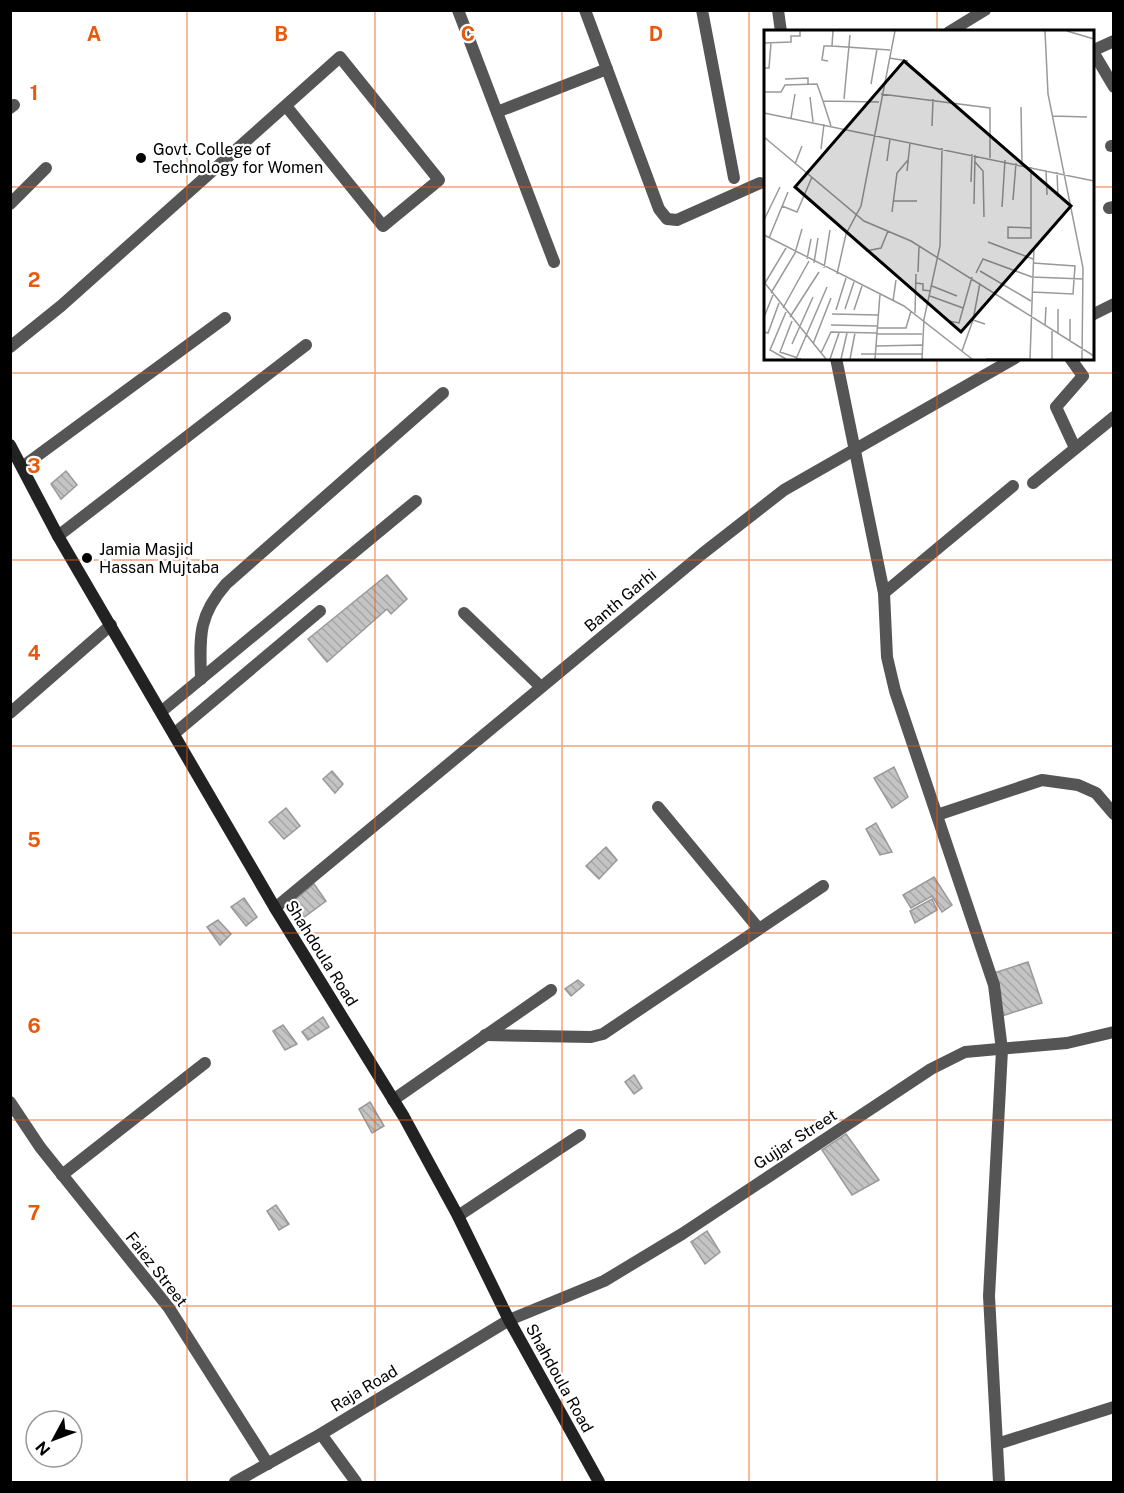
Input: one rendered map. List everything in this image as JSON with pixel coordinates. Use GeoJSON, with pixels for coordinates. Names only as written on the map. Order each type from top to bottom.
{"type":"FeatureCollection","features":[{"type":"Feature","properties":{"kind":"street"},"geometry":{"type":"LineString","coordinates":[[458,10],[554,262]]}},
{"type":"Feature","properties":{"kind":"street"},"geometry":{"type":"LineString","coordinates":[[702,10],[734,178]]}},
{"type":"Feature","properties":{"kind":"street"},"geometry":{"type":"LineString","coordinates":[[778,10],[781,30]]}},
{"type":"Feature","properties":{"kind":"street"},"geometry":{"type":"LineString","coordinates":[[952,30],[985,10]]}},
{"type":"Feature","properties":{"kind":"street"},"geometry":{"type":"LineString","coordinates":[[588,11],[659,209],[667,219],[677,220],[760,183]]}},
{"type":"Feature","properties":{"kind":"street"},"geometry":{"type":"LineString","coordinates":[[1094,50],[1113,40]]}},
{"type":"Feature","properties":{"kind":"street"},"geometry":{"type":"LineString","coordinates":[[1094,52],[1113,87]]}},
{"type":"Feature","properties":{"kind":"street"},"geometry":{"type":"LineString","coordinates":[[10,347],[61,306],[339,57],[439,180],[383,226],[286,106]]}},
{"type":"Feature","properties":{"kind":"street"},"geometry":{"type":"LineString","coordinates":[[497,112],[607,69]]}},
{"type":"Feature","properties":{"kind":"street"},"geometry":{"type":"LineString","coordinates":[[10,204],[46,168]]}},
{"type":"Feature","properties":{"kind":"street"},"geometry":{"type":"LineString","coordinates":[[1094,314],[1113,304]]}},
{"type":"Feature","properties":{"kind":"street"},"geometry":{"type":"LineString","coordinates":[[22,467],[225,318]]}},
{"type":"Feature","properties":{"kind":"street"},"geometry":{"type":"LineString","coordinates":[[58,536],[306,345]]}},
{"type":"Feature","properties":{"kind":"street"},"geometry":{"type":"LineString","coordinates":[[836,360],[884,593],[887,657],[895,692],[994,985],[1002,1050],[989,1296],[999,1482]]}},
{"type":"Feature","properties":{"kind":"street","name":"Banth Garhi"},"geometry":{"type":"LineString","coordinates":[[275,908],[541,687],[784,490],[1012,360]]}},
{"type":"Feature","properties":{"kind":"street"},"geometry":{"type":"LineString","coordinates":[[1071,360],[1083,376],[1056,407],[1075,448]]}},
{"type":"Feature","properties":{"kind":"street"},"geometry":{"type":"LineString","coordinates":[[201,679],[200,633],[211,601],[226,584],[443,393]]}},
{"type":"Feature","properties":{"kind":"street"},"geometry":{"type":"LineString","coordinates":[[1033,483],[1113,417]]}},
{"type":"Feature","properties":{"kind":"street","name":"Shahdoula Road"},"geometry":{"type":"LineString","coordinates":[[10,445],[58,536],[275,908],[393,1100],[458,1216],[509,1320],[599,1482]]}},
{"type":"Feature","properties":{"kind":"street"},"geometry":{"type":"LineString","coordinates":[[884,593],[1013,486]]}},
{"type":"Feature","properties":{"kind":"street"},"geometry":{"type":"LineString","coordinates":[[162,711],[416,501]]}},
{"type":"Feature","properties":{"kind":"street"},"geometry":{"type":"LineString","coordinates":[[175,733],[320,611]]}},
{"type":"Feature","properties":{"kind":"street"},"geometry":{"type":"LineString","coordinates":[[464,613],[541,687]]}},
{"type":"Feature","properties":{"kind":"street"},"geometry":{"type":"LineString","coordinates":[[10,713],[111,625]]}},
{"type":"Feature","properties":{"kind":"street"},"geometry":{"type":"LineString","coordinates":[[937,815],[1041,780],[1059,780],[1096,793],[1113,814]]}},
{"type":"Feature","properties":{"kind":"street"},"geometry":{"type":"LineString","coordinates":[[658,807],[759,929]]}},
{"type":"Feature","properties":{"kind":"street"},"geometry":{"type":"LineString","coordinates":[[485,1035],[581,1037],[603,1034],[823,886]]}},
{"type":"Feature","properties":{"kind":"street"},"geometry":{"type":"LineString","coordinates":[[393,1100],[550,990]]}},
{"type":"Feature","properties":{"kind":"street","name":"Gujjar Street"},"geometry":{"type":"LineString","coordinates":[[509,1320],[604,1281],[682,1234],[931,1069],[964,1052],[1067,1043],[1113,1032]]}},
{"type":"Feature","properties":{"kind":"street"},"geometry":{"type":"LineString","coordinates":[[62,1175],[206,1064]]}},
{"type":"Feature","properties":{"kind":"street","name":"Faiez Street"},"geometry":{"type":"LineString","coordinates":[[10,1102],[40,1147],[169,1308],[267,1464]]}},
{"type":"Feature","properties":{"kind":"street"},"geometry":{"type":"LineString","coordinates":[[458,1216],[580,1136]]}},
{"type":"Feature","properties":{"kind":"street","name":"Raja Road"},"geometry":{"type":"LineString","coordinates":[[235,1482],[321,1434],[509,1320]]}},
{"type":"Feature","properties":{"kind":"street"},"geometry":{"type":"LineString","coordinates":[[997,1444],[1113,1407]]}},
{"type":"Feature","properties":{"kind":"street"},"geometry":{"type":"LineString","coordinates":[[321,1434],[356,1482]]}},
{"type":"Feature","properties":{"kind":"building"},"geometry":{"type":"Polygon","coordinates":[[[66,471],[77,485],[61,499],[51,484],[66,471]]]}},
{"type":"Feature","properties":{"kind":"building"},"geometry":{"type":"Polygon","coordinates":[[[387,575],[407,599],[391,614],[387,609],[327,662],[308,639],[387,575]]]}},
{"type":"Feature","properties":{"kind":"building"},"geometry":{"type":"Polygon","coordinates":[[[894,767],[908,797],[892,808],[874,778],[894,767]]]}},
{"type":"Feature","properties":{"kind":"building"},"geometry":{"type":"Polygon","coordinates":[[[332,771],[343,784],[335,793],[323,779],[332,771]]]}},
{"type":"Feature","properties":{"kind":"building"},"geometry":{"type":"Polygon","coordinates":[[[286,808],[300,826],[284,839],[269,822],[286,808]]]}},
{"type":"Feature","properties":{"kind":"building"},"geometry":{"type":"Polygon","coordinates":[[[876,823],[892,852],[880,855],[866,829],[876,823]]]}},
{"type":"Feature","properties":{"kind":"building"},"geometry":{"type":"Polygon","coordinates":[[[606,847],[617,860],[599,879],[586,866],[606,847]]]}},
{"type":"Feature","properties":{"kind":"building"},"geometry":{"type":"Polygon","coordinates":[[[934,877],[952,905],[942,912],[932,896],[911,908],[903,895],[934,877]]]}},
{"type":"Feature","properties":{"kind":"building"},"geometry":{"type":"Polygon","coordinates":[[[314,884],[326,901],[303,918],[292,902],[314,884]]]}},
{"type":"Feature","properties":{"kind":"building"},"geometry":{"type":"Polygon","coordinates":[[[244,898],[257,917],[246,926],[231,907],[244,898]]]}},
{"type":"Feature","properties":{"kind":"building"},"geometry":{"type":"Polygon","coordinates":[[[932,899],[937,910],[915,923],[910,911],[932,899]]]}},
{"type":"Feature","properties":{"kind":"building"},"geometry":{"type":"Polygon","coordinates":[[[218,920],[231,934],[220,945],[207,927],[218,920]]]}},
{"type":"Feature","properties":{"kind":"building"},"geometry":{"type":"Polygon","coordinates":[[[1028,962],[1042,1003],[1002,1016],[991,974],[1028,962]]]}},
{"type":"Feature","properties":{"kind":"building"},"geometry":{"type":"Polygon","coordinates":[[[578,980],[584,985],[571,996],[565,989],[578,980]]]}},
{"type":"Feature","properties":{"kind":"building"},"geometry":{"type":"Polygon","coordinates":[[[323,1017],[329,1027],[308,1040],[302,1032],[323,1017]]]}},
{"type":"Feature","properties":{"kind":"building"},"geometry":{"type":"Polygon","coordinates":[[[283,1025],[297,1044],[285,1050],[273,1031],[283,1025]]]}},
{"type":"Feature","properties":{"kind":"building"},"geometry":{"type":"Polygon","coordinates":[[[634,1075],[642,1088],[634,1094],[625,1082],[634,1075]]]}},
{"type":"Feature","properties":{"kind":"building"},"geometry":{"type":"Polygon","coordinates":[[[370,1102],[384,1126],[372,1133],[359,1109],[370,1102]]]}},
{"type":"Feature","properties":{"kind":"building"},"geometry":{"type":"Polygon","coordinates":[[[846,1134],[879,1180],[852,1195],[822,1150],[846,1134]]]}},
{"type":"Feature","properties":{"kind":"building"},"geometry":{"type":"Polygon","coordinates":[[[276,1205],[289,1224],[279,1230],[267,1211],[276,1205]]]}},
{"type":"Feature","properties":{"kind":"building"},"geometry":{"type":"Polygon","coordinates":[[[707,1231],[720,1252],[705,1264],[691,1242],[707,1231]]]}},
{"type":"Feature","properties":{"kind":"place","name":"Govt. College of Technology for Women"},"geometry":{"type":"Point","coordinates":[141,158]}},
{"type":"Feature","properties":{"kind":"place","name":"Jamia Masjid Hassan Mujtaba"},"geometry":{"type":"Point","coordinates":[87,558]}}]}
